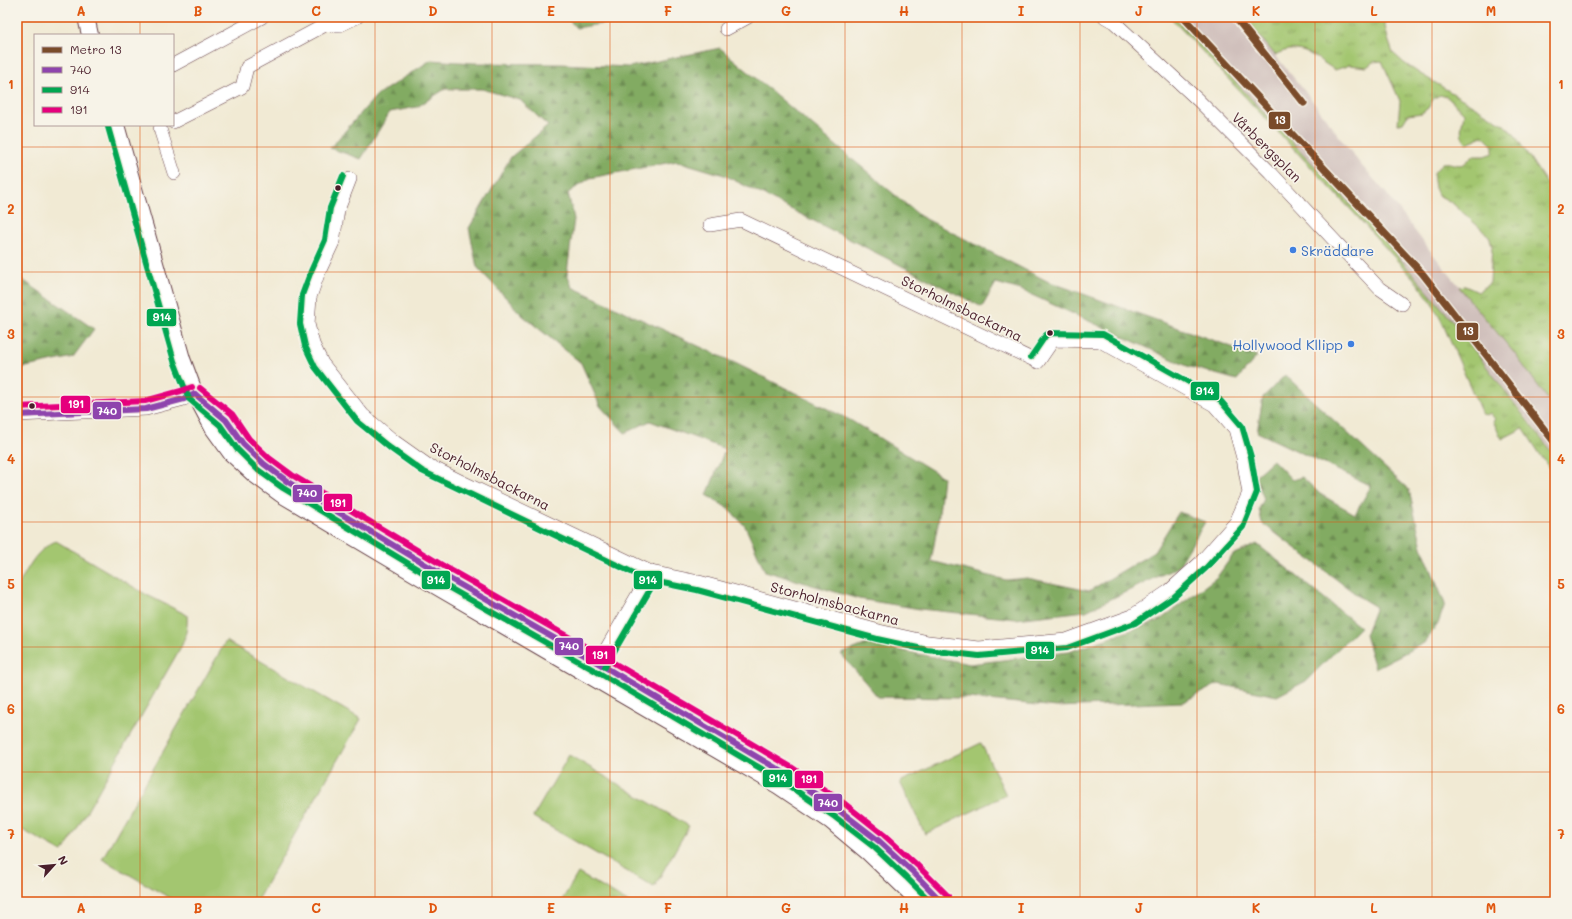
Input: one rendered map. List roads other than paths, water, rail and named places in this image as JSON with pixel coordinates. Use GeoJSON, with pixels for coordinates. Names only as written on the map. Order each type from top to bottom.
{"type":"FeatureCollection","features":[{"type":"Feature","properties":{"kind":"street"},"geometry":{"type":"LineString","coordinates":[[86,17],[90,34]]}},
{"type":"Feature","properties":{"kind":"street"},"geometry":{"type":"LineString","coordinates":[[174,64],[262,17]]}},
{"type":"Feature","properties":{"kind":"street"},"geometry":{"type":"LineString","coordinates":[[174,121],[242,86],[247,67],[325,25],[340,25],[357,17]]}},
{"type":"Feature","properties":{"kind":"street"},"geometry":{"type":"LineString","coordinates":[[726,29],[748,17]]}},
{"type":"Feature","properties":{"kind":"street","name":"Vårbergsplan"},"geometry":{"type":"LineString","coordinates":[[1105,17],[1114,22],[1198,100],[1272,173],[1379,288],[1402,304]]}},
{"type":"Feature","properties":{"kind":"street"},"geometry":{"type":"LineString","coordinates":[[116,126],[182,359],[196,394],[213,428],[231,453],[255,475],[281,494],[594,670],[786,774],[834,807],[879,841],[912,871],[942,902]]}},
{"type":"Feature","properties":{"kind":"street"},"geometry":{"type":"LineString","coordinates":[[162,126],[174,173]]}},
{"type":"Feature","properties":{"kind":"street","name":"Storholmsbackarna"},"geometry":{"type":"LineString","coordinates":[[350,179],[338,210],[333,242],[318,274],[310,297],[308,324],[313,344],[322,363],[363,415],[395,442],[426,464],[651,572],[699,582],[879,632],[928,642],[979,648],[1066,640],[1132,616],[1169,591],[1200,563],[1236,522],[1249,493],[1235,429],[1214,405],[1100,341],[1053,340],[1038,362],[741,220],[710,225]]}},
{"type":"Feature","properties":{"kind":"street"},"geometry":{"type":"LineString","coordinates":[[17,415],[146,409],[184,399],[196,394]]}},
{"type":"Feature","properties":{"kind":"street"},"geometry":{"type":"LineString","coordinates":[[594,670],[651,572]]}},
{"type":"Feature","properties":{"kind":"street"},"geometry":{"type":"LineString","coordinates":[[594,670],[779,786],[831,821],[868,852],[920,902]]}},
{"type":"Feature","properties":{"kind":"metro line","name":"13"},"geometry":{"type":"LineString","coordinates":[[1183,17],[1422,273],[1555,443]]}},
{"type":"Feature","properties":{"kind":"metro line","name":"13"},"geometry":{"type":"LineString","coordinates":[[1235,17],[1304,103]]}},
{"type":"Feature","properties":{"kind":"place","name":"Skräddare"},"geometry":{"type":"Point","coordinates":[1293,250]}},
{"type":"Feature","properties":{"kind":"place","name":"Hollywood Kllipp"},"geometry":{"type":"Point","coordinates":[1351,344]}}]}
